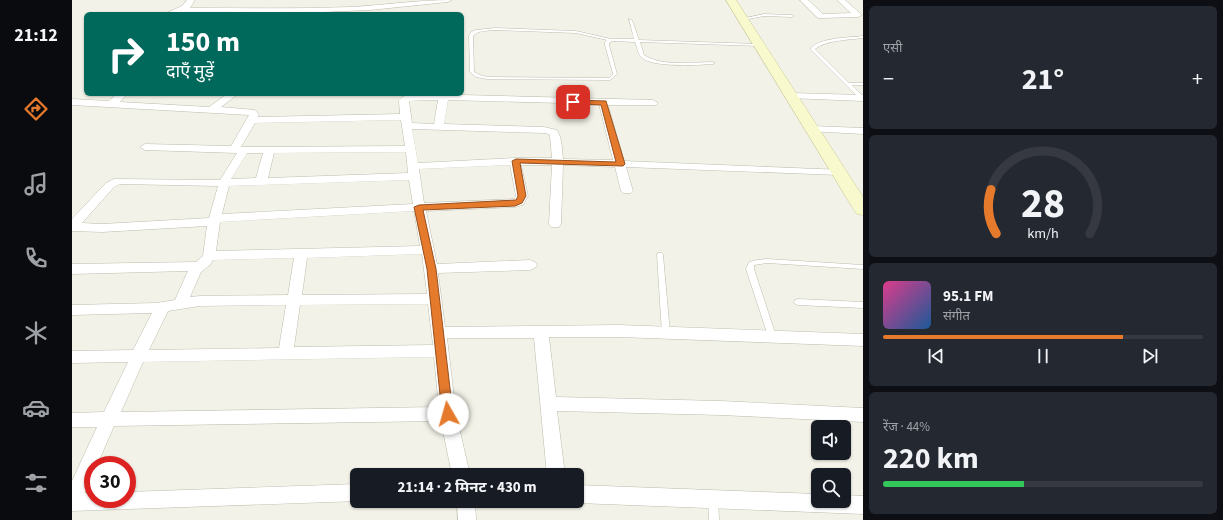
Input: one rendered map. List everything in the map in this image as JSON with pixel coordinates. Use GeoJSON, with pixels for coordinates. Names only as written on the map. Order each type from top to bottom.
{"type":"FeatureCollection","features":[{"type":"Feature","properties":{"kind":"street"},"geometry":{"type":"LineString","coordinates":[[174,12],[187,7],[191,0]]}},
{"type":"Feature","properties":{"kind":"street"},"geometry":{"type":"LineString","coordinates":[[299,10],[302,0]]}},
{"type":"Feature","properties":{"kind":"street"},"geometry":{"type":"LineString","coordinates":[[181,10],[390,10],[448,0]]}},
{"type":"Feature","properties":{"kind":"street"},"geometry":{"type":"LineString","coordinates":[[731,0],[839,172],[857,193],[863,210]]}},
{"type":"Feature","properties":{"kind":"street"},"geometry":{"type":"LineString","coordinates":[[804,0],[821,16],[858,15],[841,0]]}},
{"type":"Feature","properties":{"kind":"street"},"geometry":{"type":"LineString","coordinates":[[111,105],[120,96]]}},
{"type":"Feature","properties":{"kind":"street"},"geometry":{"type":"LineString","coordinates":[[212,110],[230,96]]}},
{"type":"Feature","properties":{"kind":"street"},"geometry":{"type":"LineString","coordinates":[[440,127],[444,96]]}},
{"type":"Feature","properties":{"kind":"street"},"geometry":{"type":"LineString","coordinates":[[460,468],[448,414],[431,269],[419,207],[406,121],[404,97],[444,96],[603,103],[653,103]]}},
{"type":"Feature","properties":{"kind":"street"},"geometry":{"type":"LineString","coordinates":[[791,96],[863,98]]}},
{"type":"Feature","properties":{"kind":"street"},"geometry":{"type":"LineString","coordinates":[[72,102],[252,112],[254,114],[224,183],[209,256],[205,262],[195,269],[181,304]]}},
{"type":"Feature","properties":{"kind":"street"},"geometry":{"type":"LineString","coordinates":[[603,103],[621,164],[627,191]]}},
{"type":"Feature","properties":{"kind":"street"},"geometry":{"type":"LineString","coordinates":[[252,120],[406,121],[440,127],[550,131],[555,136],[558,161],[555,224]]}},
{"type":"Feature","properties":{"kind":"street"},"geometry":{"type":"LineString","coordinates":[[812,129],[863,131]]}},
{"type":"Feature","properties":{"kind":"street"},"geometry":{"type":"LineString","coordinates":[[145,147],[239,150],[410,149]]}},
{"type":"Feature","properties":{"kind":"street"},"geometry":{"type":"LineString","coordinates":[[261,182],[269,150]]}},
{"type":"Feature","properties":{"kind":"street"},"geometry":{"type":"LineString","coordinates":[[72,227],[110,185],[118,181],[224,183],[261,182],[414,171],[516,161],[558,161],[839,172]]}},
{"type":"Feature","properties":{"kind":"street"},"geometry":{"type":"LineString","coordinates":[[72,227],[102,228],[419,207],[515,203],[519,202],[522,196],[516,161]]}},
{"type":"Feature","properties":{"kind":"street"},"geometry":{"type":"LineString","coordinates":[[209,256],[428,250]]}},
{"type":"Feature","properties":{"kind":"street"},"geometry":{"type":"LineString","coordinates":[[286,352],[301,254]]}},
{"type":"Feature","properties":{"kind":"street"},"geometry":{"type":"LineString","coordinates":[[431,269],[530,265]]}},
{"type":"Feature","properties":{"kind":"street"},"geometry":{"type":"LineString","coordinates":[[72,269],[199,266]]}},
{"type":"Feature","properties":{"kind":"street"},"geometry":{"type":"LineString","coordinates":[[72,310],[164,307],[200,301],[434,299]]}},
{"type":"Feature","properties":{"kind":"street"},"geometry":{"type":"LineString","coordinates":[[164,307],[161,309],[138,356],[72,501],[350,493]]}},
{"type":"Feature","properties":{"kind":"street"},"geometry":{"type":"LineString","coordinates":[[541,331],[550,404],[555,468]]}},
{"type":"Feature","properties":{"kind":"street"},"geometry":{"type":"LineString","coordinates":[[438,333],[541,331],[666,333],[863,340]]}},
{"type":"Feature","properties":{"kind":"street"},"geometry":{"type":"LineString","coordinates":[[72,357],[286,352],[440,351]]}},
{"type":"Feature","properties":{"kind":"street"},"geometry":{"type":"LineString","coordinates":[[550,404],[721,408],[863,415]]}},
{"type":"Feature","properties":{"kind":"street"},"geometry":{"type":"LineString","coordinates":[[72,420],[448,414]]}},
{"type":"Feature","properties":{"kind":"street"},"geometry":{"type":"LineString","coordinates":[[584,494],[863,504]]}},
{"type":"Feature","properties":{"kind":"street"},"geometry":{"type":"LineString","coordinates":[[466,508],[467,520]]}},
{"type":"Feature","properties":{"kind":"lane"},"geometry":{"type":"LineString","coordinates":[[743,19],[764,15],[792,16]]}},
{"type":"Feature","properties":{"kind":"lane"},"geometry":{"type":"LineString","coordinates":[[630,20],[642,56],[652,61],[713,63]]}},
{"type":"Feature","properties":{"kind":"lane"},"geometry":{"type":"LineString","coordinates":[[611,40],[607,42],[607,45],[615,74],[610,79],[481,78],[472,72],[471,36],[473,33],[478,31],[576,32],[611,40],[759,45]]}},
{"type":"Feature","properties":{"kind":"lane"},"geometry":{"type":"LineString","coordinates":[[863,37],[822,43],[812,49],[863,98]]}},
{"type":"Feature","properties":{"kind":"lane"},"geometry":{"type":"LineString","coordinates":[[848,84],[863,84]]}},
{"type":"Feature","properties":{"kind":"lane"},"geometry":{"type":"LineString","coordinates":[[660,255],[666,333]]}},
{"type":"Feature","properties":{"kind":"lane"},"geometry":{"type":"LineString","coordinates":[[772,336],[750,269],[751,264],[766,261],[863,267]]}},
{"type":"Feature","properties":{"kind":"lane"},"geometry":{"type":"LineString","coordinates":[[798,302],[863,305]]}},
{"type":"Feature","properties":{"kind":"lane"},"geometry":{"type":"LineString","coordinates":[[713,499],[714,520]]}},
{"type":"Feature","properties":{"kind":"route"},"geometry":{"type":"LineString","coordinates":[[448,414],[431,269],[419,207],[519,202],[522,196],[516,161],[530,160],[621,164],[603,103],[573,102]]}}]}
